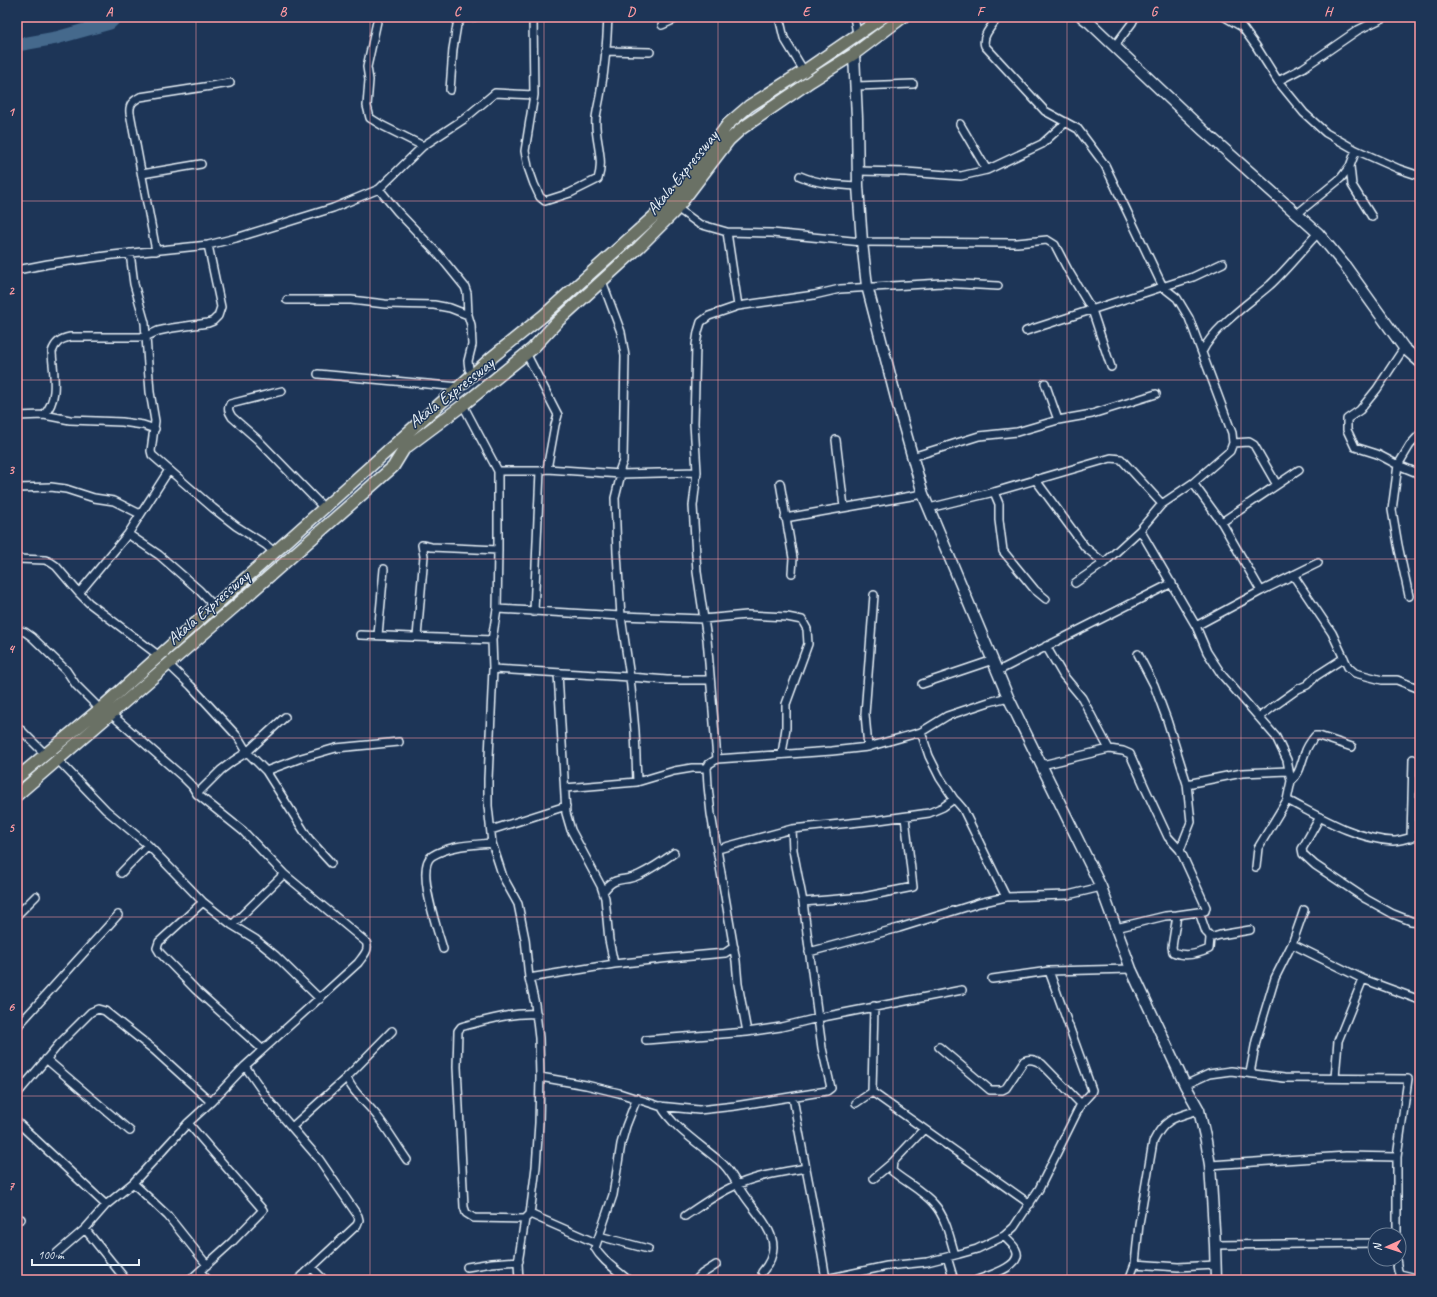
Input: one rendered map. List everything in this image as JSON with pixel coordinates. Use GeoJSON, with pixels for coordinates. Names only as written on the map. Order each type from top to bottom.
{"type":"FeatureCollection","features":[{"type":"Feature","properties":{"kind":"main road","name":"Akala Expressway"},"geometry":{"type":"LineString","coordinates":[[17,778],[100,709],[158,655],[461,387],[491,358],[543,316],[661,210],[680,190],[728,124],[749,106],[804,71],[883,17]]}},
{"type":"Feature","properties":{"kind":"main road","name":"Akala Expressway"},"geometry":{"type":"LineString","coordinates":[[17,795],[240,603],[393,467],[404,449],[463,405],[529,351],[558,321],[639,247],[677,208],[729,140],[741,129],[811,81],[854,54],[903,17]]}},
{"type":"Feature","properties":{"kind":"main road"},"geometry":{"type":"LineString","coordinates":[[512,341],[529,351]]}},
{"type":"Feature","properties":{"kind":"main road"},"geometry":{"type":"LineString","coordinates":[[491,358],[502,373]]}},
{"type":"Feature","properties":{"kind":"main road"},"geometry":{"type":"LineString","coordinates":[[132,679],[140,689]]}},
{"type":"Feature","properties":{"kind":"street"},"geometry":{"type":"LineString","coordinates":[[378,17],[367,67],[369,80],[367,106],[370,118],[423,146]]}},
{"type":"Feature","properties":{"kind":"street"},"geometry":{"type":"LineString","coordinates":[[450,90],[456,25],[462,18],[474,17]]}},
{"type":"Feature","properties":{"kind":"street"},"geometry":{"type":"LineString","coordinates":[[533,17],[534,95],[525,151],[528,168],[534,184],[540,197],[545,201],[570,192],[598,178],[600,172],[600,150],[596,132],[596,118],[608,39],[608,17]]}},
{"type":"Feature","properties":{"kind":"street"},"geometry":{"type":"LineString","coordinates":[[662,25],[680,17]]}},
{"type":"Feature","properties":{"kind":"street"},"geometry":{"type":"LineString","coordinates":[[779,17],[784,38],[804,71]]}},
{"type":"Feature","properties":{"kind":"street"},"geometry":{"type":"LineString","coordinates":[[854,17],[857,34]]}},
{"type":"Feature","properties":{"kind":"street"},"geometry":{"type":"LineString","coordinates":[[998,17],[984,38],[983,42],[985,46],[1045,111],[1078,129],[1105,165],[1163,287],[1177,298],[1189,318],[1232,433],[1233,443],[1230,451],[1194,483],[1162,504],[1140,530],[1104,563],[1075,583]]}},
{"type":"Feature","properties":{"kind":"street"},"geometry":{"type":"LineString","coordinates":[[1082,17],[1204,131],[1318,233],[1346,267],[1404,348],[1420,362]]}},
{"type":"Feature","properties":{"kind":"street"},"geometry":{"type":"LineString","coordinates":[[1114,47],[1135,17]]}},
{"type":"Feature","properties":{"kind":"street"},"geometry":{"type":"LineString","coordinates":[[1225,17],[1242,27],[1278,81],[1304,113],[1326,133],[1356,150],[1399,169],[1420,176]]}},
{"type":"Feature","properties":{"kind":"street"},"geometry":{"type":"LineString","coordinates":[[1278,81],[1303,68],[1358,30],[1384,17]]}},
{"type":"Feature","properties":{"kind":"street"},"geometry":{"type":"LineString","coordinates":[[605,51],[650,52]]}},
{"type":"Feature","properties":{"kind":"street"},"geometry":{"type":"LineString","coordinates":[[854,54],[858,186],[867,286],[912,457],[923,494],[1008,697],[1100,887],[1131,969],[1198,1110],[1210,1164],[1216,1280]]}},
{"type":"Feature","properties":{"kind":"street"},"geometry":{"type":"LineString","coordinates":[[156,251],[130,108],[135,100],[140,97],[230,82]]}},
{"type":"Feature","properties":{"kind":"street"},"geometry":{"type":"LineString","coordinates":[[856,86],[913,84]]}},
{"type":"Feature","properties":{"kind":"street"},"geometry":{"type":"LineString","coordinates":[[17,270],[48,264],[130,253],[208,245],[322,212],[379,189],[423,146],[464,118],[495,94],[534,95]]}},
{"type":"Feature","properties":{"kind":"street"},"geometry":{"type":"LineString","coordinates":[[858,171],[906,172],[961,176],[987,170],[1042,144],[1065,123]]}},
{"type":"Feature","properties":{"kind":"street"},"geometry":{"type":"LineString","coordinates":[[960,124],[987,170]]}},
{"type":"Feature","properties":{"kind":"street"},"geometry":{"type":"LineString","coordinates":[[1296,214],[1341,178],[1350,166],[1356,150]]}},
{"type":"Feature","properties":{"kind":"street"},"geometry":{"type":"LineString","coordinates":[[142,174],[201,164]]}},
{"type":"Feature","properties":{"kind":"street"},"geometry":{"type":"LineString","coordinates":[[1350,166],[1352,184],[1372,217]]}},
{"type":"Feature","properties":{"kind":"street"},"geometry":{"type":"LineString","coordinates":[[800,176],[814,182],[831,185],[858,186]]}},
{"type":"Feature","properties":{"kind":"street"},"geometry":{"type":"LineString","coordinates":[[379,189],[397,211],[439,255],[465,287],[468,300],[468,314],[471,325],[472,345],[468,361],[469,369],[474,374]]}},
{"type":"Feature","properties":{"kind":"street"},"geometry":{"type":"LineString","coordinates":[[677,208],[699,224],[727,232],[772,233],[862,242],[1017,243],[1047,240],[1055,245],[1092,310],[1111,367]]}},
{"type":"Feature","properties":{"kind":"street"},"geometry":{"type":"LineString","coordinates":[[727,232],[738,306]]}},
{"type":"Feature","properties":{"kind":"street"},"geometry":{"type":"LineString","coordinates":[[1202,352],[1206,344],[1227,322],[1271,284],[1318,233]]}},
{"type":"Feature","properties":{"kind":"street"},"geometry":{"type":"LineString","coordinates":[[44,415],[51,406],[54,396],[55,383],[52,352],[53,348],[59,341],[70,338],[145,337],[158,331],[208,323],[213,321],[218,316],[221,306],[208,245]]}},
{"type":"Feature","properties":{"kind":"street"},"geometry":{"type":"LineString","coordinates":[[130,253],[134,284],[143,314],[150,392],[155,421],[151,451],[152,455],[213,508],[274,552]]}},
{"type":"Feature","properties":{"kind":"street"},"geometry":{"type":"LineString","coordinates":[[1026,331],[1193,277],[1223,263]]}},
{"type":"Feature","properties":{"kind":"street"},"geometry":{"type":"LineString","coordinates":[[602,281],[621,332],[625,356],[623,461],[615,498],[621,616],[630,677],[635,731],[637,782]]}},
{"type":"Feature","properties":{"kind":"street"},"geometry":{"type":"LineString","coordinates":[[717,759],[707,639],[696,572],[693,506],[697,472],[694,422],[696,345],[701,322],[709,316],[738,306],[814,295],[840,289],[867,286],[942,283],[998,286]]}},
{"type":"Feature","properties":{"kind":"street"},"geometry":{"type":"LineString","coordinates":[[287,300],[351,300],[385,304],[434,305],[468,314]]}},
{"type":"Feature","properties":{"kind":"street"},"geometry":{"type":"LineString","coordinates":[[1404,348],[1377,389],[1360,410],[1347,419],[1347,430],[1356,447],[1377,454],[1420,474]]}},
{"type":"Feature","properties":{"kind":"street"},"geometry":{"type":"LineString","coordinates":[[529,351],[558,415],[543,470],[534,612]]}},
{"type":"Feature","properties":{"kind":"street"},"geometry":{"type":"LineString","coordinates":[[318,374],[461,387]]}},
{"type":"Feature","properties":{"kind":"street"},"geometry":{"type":"LineString","coordinates":[[1045,383],[1058,420]]}},
{"type":"Feature","properties":{"kind":"street"},"geometry":{"type":"LineString","coordinates":[[282,391],[230,404],[228,412],[261,443],[324,508]]}},
{"type":"Feature","properties":{"kind":"street"},"geometry":{"type":"LineString","coordinates":[[912,457],[979,436],[1016,432],[1058,420],[1092,414],[1156,394]]}},
{"type":"Feature","properties":{"kind":"street"},"geometry":{"type":"LineString","coordinates":[[463,405],[498,471],[497,609],[492,640],[493,669],[488,806],[492,843],[503,877],[518,904],[525,939],[529,978],[537,1014],[539,1038],[540,1077],[536,1167],[519,1261],[518,1280]]}},
{"type":"Feature","properties":{"kind":"street"},"geometry":{"type":"LineString","coordinates":[[17,416],[44,415],[70,420],[122,422],[143,425],[155,429]]}},
{"type":"Feature","properties":{"kind":"street"},"geometry":{"type":"LineString","coordinates":[[1409,596],[1392,510],[1398,465],[1410,445],[1420,434]]}},
{"type":"Feature","properties":{"kind":"street"},"geometry":{"type":"LineString","coordinates":[[836,440],[844,507]]}},
{"type":"Feature","properties":{"kind":"street"},"geometry":{"type":"LineString","coordinates":[[1233,443],[1249,442],[1254,445],[1277,485]]}},
{"type":"Feature","properties":{"kind":"street"},"geometry":{"type":"LineString","coordinates":[[929,508],[994,492],[1111,458],[1120,459],[1162,504]]}},
{"type":"Feature","properties":{"kind":"street"},"geometry":{"type":"LineString","coordinates":[[79,594],[128,534],[169,470]]}},
{"type":"Feature","properties":{"kind":"street"},"geometry":{"type":"LineString","coordinates":[[498,471],[543,470],[621,472],[631,474],[697,472]]}},
{"type":"Feature","properties":{"kind":"street"},"geometry":{"type":"LineString","coordinates":[[1222,522],[1299,470]]}},
{"type":"Feature","properties":{"kind":"street"},"geometry":{"type":"LineString","coordinates":[[1036,479],[1085,547],[1104,563]]}},
{"type":"Feature","properties":{"kind":"street"},"geometry":{"type":"LineString","coordinates":[[1194,483],[1222,522],[1261,591]]}},
{"type":"Feature","properties":{"kind":"street"},"geometry":{"type":"LineString","coordinates":[[780,484],[793,558],[792,573]]}},
{"type":"Feature","properties":{"kind":"street"},"geometry":{"type":"LineString","coordinates":[[17,488],[51,487],[66,489],[94,498],[107,499],[140,514]]}},
{"type":"Feature","properties":{"kind":"street"},"geometry":{"type":"LineString","coordinates":[[994,492],[999,504],[998,520],[1003,551],[1035,590],[1046,599]]}},
{"type":"Feature","properties":{"kind":"street"},"geometry":{"type":"LineString","coordinates":[[785,518],[923,494]]}},
{"type":"Feature","properties":{"kind":"street"},"geometry":{"type":"LineString","coordinates":[[1140,530],[1172,583],[1196,626],[1208,652],[1222,675],[1276,737],[1288,767],[1290,781],[1287,800],[1258,848],[1256,867]]}},
{"type":"Feature","properties":{"kind":"street"},"geometry":{"type":"LineString","coordinates":[[128,534],[159,556],[199,590],[214,606]]}},
{"type":"Feature","properties":{"kind":"street"},"geometry":{"type":"LineString","coordinates":[[417,637],[424,556],[422,545],[431,547],[498,550]]}},
{"type":"Feature","properties":{"kind":"street"},"geometry":{"type":"LineString","coordinates":[[17,559],[44,560],[56,566],[79,594],[89,603],[158,655]]}},
{"type":"Feature","properties":{"kind":"street"},"geometry":{"type":"LineString","coordinates":[[1196,626],[1261,591],[1318,563]]}},
{"type":"Feature","properties":{"kind":"street"},"geometry":{"type":"LineString","coordinates":[[378,635],[384,569]]}},
{"type":"Feature","properties":{"kind":"street"},"geometry":{"type":"LineString","coordinates":[[1293,575],[1332,633],[1348,667],[1355,673],[1382,680],[1397,680],[1420,689]]}},
{"type":"Feature","properties":{"kind":"street"},"geometry":{"type":"LineString","coordinates":[[998,671],[1172,583]]}},
{"type":"Feature","properties":{"kind":"street"},"geometry":{"type":"LineString","coordinates":[[868,747],[865,714],[874,596]]}},
{"type":"Feature","properties":{"kind":"street"},"geometry":{"type":"LineString","coordinates":[[497,609],[621,616],[703,618],[747,615],[788,617],[802,620],[807,629],[808,644],[786,704],[786,728],[782,754]]}},
{"type":"Feature","properties":{"kind":"street"},"geometry":{"type":"LineString","coordinates":[[17,630],[25,632],[32,637],[66,670],[76,684],[100,709]]}},
{"type":"Feature","properties":{"kind":"street"},"geometry":{"type":"LineString","coordinates":[[360,635],[492,640]]}},
{"type":"Feature","properties":{"kind":"street"},"geometry":{"type":"LineString","coordinates":[[1046,646],[1063,675],[1082,698],[1109,749]]}},
{"type":"Feature","properties":{"kind":"street"},"geometry":{"type":"LineString","coordinates":[[1138,654],[1154,685],[1168,720],[1187,784],[1190,822],[1180,850]]}},
{"type":"Feature","properties":{"kind":"street"},"geometry":{"type":"LineString","coordinates":[[1258,716],[1344,658]]}},
{"type":"Feature","properties":{"kind":"street"},"geometry":{"type":"LineString","coordinates":[[922,684],[993,660]]}},
{"type":"Feature","properties":{"kind":"street"},"geometry":{"type":"LineString","coordinates":[[168,664],[191,686],[238,737],[247,752],[266,771],[309,839],[331,863]]}},
{"type":"Feature","properties":{"kind":"street"},"geometry":{"type":"LineString","coordinates":[[493,669],[667,680],[710,680]]}},
{"type":"Feature","properties":{"kind":"street"},"geometry":{"type":"LineString","coordinates":[[558,673],[566,813],[571,830],[601,886],[605,898],[609,940],[614,964]]}},
{"type":"Feature","properties":{"kind":"street"},"geometry":{"type":"LineString","coordinates":[[747,1032],[738,984],[734,947],[718,849],[711,814],[707,768],[709,764],[717,759],[748,758],[868,747],[921,732],[947,716],[1008,697]]}},
{"type":"Feature","properties":{"kind":"street"},"geometry":{"type":"LineString","coordinates":[[57,1253],[85,1229],[106,1205],[134,1183],[188,1123],[211,1102],[262,1049],[283,1032],[358,963],[368,950],[366,942],[284,874],[243,831],[197,794],[192,786],[183,777],[111,714]]}},
{"type":"Feature","properties":{"kind":"street"},"geometry":{"type":"LineString","coordinates":[[197,794],[233,761],[247,752],[286,717]]}},
{"type":"Feature","properties":{"kind":"street"},"geometry":{"type":"LineString","coordinates":[[17,728],[21,730],[46,755]]}},
{"type":"Feature","properties":{"kind":"street"},"geometry":{"type":"LineString","coordinates":[[921,732],[929,756],[940,778],[954,799],[963,809],[1006,897]]}},
{"type":"Feature","properties":{"kind":"street"},"geometry":{"type":"LineString","coordinates":[[1290,781],[1297,775],[1305,752],[1315,736],[1352,747]]}},
{"type":"Feature","properties":{"kind":"street"},"geometry":{"type":"LineString","coordinates":[[266,771],[301,758],[336,748],[399,742]]}},
{"type":"Feature","properties":{"kind":"street"},"geometry":{"type":"LineString","coordinates":[[1042,765],[1109,749],[1123,751],[1130,754],[1168,837],[1180,850],[1206,907],[1205,911],[1165,916],[1116,928]]}},
{"type":"Feature","properties":{"kind":"street"},"geometry":{"type":"LineString","coordinates":[[1410,838],[1413,759]]}},
{"type":"Feature","properties":{"kind":"street"},"geometry":{"type":"LineString","coordinates":[[58,760],[106,810],[148,845],[203,902],[232,925],[255,939],[276,956],[320,998]]}},
{"type":"Feature","properties":{"kind":"street"},"geometry":{"type":"LineString","coordinates":[[1187,784],[1242,773],[1288,767],[1302,760]]}},
{"type":"Feature","properties":{"kind":"street"},"geometry":{"type":"LineString","coordinates":[[565,788],[637,782],[674,770],[707,768]]}},
{"type":"Feature","properties":{"kind":"street"},"geometry":{"type":"LineString","coordinates":[[718,849],[792,829],[929,813],[943,807],[954,799]]}},
{"type":"Feature","properties":{"kind":"street"},"geometry":{"type":"LineString","coordinates":[[1287,800],[1336,826],[1368,836],[1394,841],[1420,836]]}},
{"type":"Feature","properties":{"kind":"street"},"geometry":{"type":"LineString","coordinates":[[490,830],[566,806]]}},
{"type":"Feature","properties":{"kind":"street"},"geometry":{"type":"LineString","coordinates":[[803,902],[863,897],[913,887],[905,817]]}},
{"type":"Feature","properties":{"kind":"street"},"geometry":{"type":"LineString","coordinates":[[1320,817],[1302,849],[1303,854],[1366,899],[1393,914],[1411,921],[1420,922]]}},
{"type":"Feature","properties":{"kind":"street"},"geometry":{"type":"LineString","coordinates":[[540,1077],[586,1085],[637,1098],[661,1106],[698,1110],[793,1097],[827,1091],[831,1088],[822,1048],[803,902],[793,850],[792,829]]}},
{"type":"Feature","properties":{"kind":"street"},"geometry":{"type":"LineString","coordinates":[[443,949],[425,883],[426,863],[431,856],[447,849],[460,846],[492,843]]}},
{"type":"Feature","properties":{"kind":"street"},"geometry":{"type":"LineString","coordinates":[[121,873],[148,845]]}},
{"type":"Feature","properties":{"kind":"street"},"geometry":{"type":"LineString","coordinates":[[603,892],[609,884],[637,876],[674,853]]}},
{"type":"Feature","properties":{"kind":"street"},"geometry":{"type":"LineString","coordinates":[[232,925],[284,874]]}},
{"type":"Feature","properties":{"kind":"street"},"geometry":{"type":"LineString","coordinates":[[809,952],[900,928],[979,903],[1006,897],[1068,895],[1100,887]]}},
{"type":"Feature","properties":{"kind":"street"},"geometry":{"type":"LineString","coordinates":[[17,915],[36,896]]}},
{"type":"Feature","properties":{"kind":"street"},"geometry":{"type":"LineString","coordinates":[[203,902],[159,942],[157,948],[160,953],[196,990],[262,1049]]}},
{"type":"Feature","properties":{"kind":"street"},"geometry":{"type":"LineString","coordinates":[[1250,1073],[1256,1042],[1275,978],[1292,944],[1304,910]]}},
{"type":"Feature","properties":{"kind":"street"},"geometry":{"type":"LineString","coordinates":[[1177,915],[1172,947],[1174,952],[1182,955],[1209,949],[1210,938],[1206,932],[1199,912]]}},
{"type":"Feature","properties":{"kind":"street"},"geometry":{"type":"LineString","coordinates":[[17,1027],[118,915]]}},
{"type":"Feature","properties":{"kind":"street"},"geometry":{"type":"LineString","coordinates":[[1210,938],[1250,930]]}},
{"type":"Feature","properties":{"kind":"street"},"geometry":{"type":"LineString","coordinates":[[1292,944],[1364,979],[1420,1000]]}},
{"type":"Feature","properties":{"kind":"street"},"geometry":{"type":"LineString","coordinates":[[529,978],[614,964],[725,953],[734,947]]}},
{"type":"Feature","properties":{"kind":"street"},"geometry":{"type":"LineString","coordinates":[[725,953],[736,961]]}},
{"type":"Feature","properties":{"kind":"street"},"geometry":{"type":"LineString","coordinates":[[992,979],[1049,971],[1131,969]]}},
{"type":"Feature","properties":{"kind":"street"},"geometry":{"type":"LineString","coordinates":[[793,1097],[815,1211],[826,1280],[887,1266],[927,1262],[977,1249],[1004,1236],[1014,1227],[1030,1204],[1039,1189],[1081,1104],[1092,1090],[1049,971]]}},
{"type":"Feature","properties":{"kind":"street"},"geometry":{"type":"LineString","coordinates":[[1335,1078],[1338,1041],[1364,979]]}},
{"type":"Feature","properties":{"kind":"street"},"geometry":{"type":"LineString","coordinates":[[646,1040],[747,1032],[795,1025],[818,1018],[874,1006],[962,990]]}},
{"type":"Feature","properties":{"kind":"street"},"geometry":{"type":"LineString","coordinates":[[872,1092],[874,1006]]}},
{"type":"Feature","properties":{"kind":"street"},"geometry":{"type":"LineString","coordinates":[[17,1094],[46,1059],[91,1012],[98,1009],[105,1010],[154,1050],[211,1102]]}},
{"type":"Feature","properties":{"kind":"street"},"geometry":{"type":"LineString","coordinates":[[537,1014],[525,1013],[508,1015],[464,1026],[458,1031],[457,1067],[464,1206],[466,1213],[474,1218],[527,1216],[598,1239],[648,1249]]}},
{"type":"Feature","properties":{"kind":"street"},"geometry":{"type":"LineString","coordinates":[[292,1127],[347,1077],[392,1031]]}},
{"type":"Feature","properties":{"kind":"street"},"geometry":{"type":"LineString","coordinates":[[939,1046],[990,1090],[1002,1090],[1006,1088],[1024,1061],[1028,1059],[1037,1061],[1042,1064],[1081,1104]]}},
{"type":"Feature","properties":{"kind":"street"},"geometry":{"type":"LineString","coordinates":[[46,1059],[130,1131]]}},
{"type":"Feature","properties":{"kind":"street"},"geometry":{"type":"LineString","coordinates":[[245,1066],[270,1102],[319,1159],[356,1211],[359,1220],[357,1225],[298,1280]]}},
{"type":"Feature","properties":{"kind":"street"},"geometry":{"type":"LineString","coordinates":[[1185,1085],[1213,1073],[1231,1071],[1284,1078],[1408,1079],[1397,1157],[1396,1227]]}},
{"type":"Feature","properties":{"kind":"street"},"geometry":{"type":"LineString","coordinates":[[347,1077],[349,1085],[377,1116],[407,1160]]}},
{"type":"Feature","properties":{"kind":"street"},"geometry":{"type":"LineString","coordinates":[[340,1083],[349,1085]]}},
{"type":"Feature","properties":{"kind":"street"},"geometry":{"type":"LineString","coordinates":[[872,1092],[1030,1204]]}},
{"type":"Feature","properties":{"kind":"street"},"geometry":{"type":"LineString","coordinates":[[856,1103],[872,1092]]}},
{"type":"Feature","properties":{"kind":"street"},"geometry":{"type":"LineString","coordinates":[[628,1280],[598,1253],[596,1248],[613,1194],[621,1144],[637,1098]]}},
{"type":"Feature","properties":{"kind":"street"},"geometry":{"type":"LineString","coordinates":[[661,1106],[669,1119],[724,1166],[766,1223],[769,1230],[772,1256],[769,1264],[762,1272]]}},
{"type":"Feature","properties":{"kind":"street"},"geometry":{"type":"LineString","coordinates":[[1129,1280],[1135,1264],[1139,1224],[1153,1142],[1164,1124],[1179,1116],[1198,1110]]}},
{"type":"Feature","properties":{"kind":"street"},"geometry":{"type":"LineString","coordinates":[[17,1122],[106,1205]]}},
{"type":"Feature","properties":{"kind":"street"},"geometry":{"type":"LineString","coordinates":[[188,1123],[263,1210],[232,1242],[190,1280]]}},
{"type":"Feature","properties":{"kind":"street"},"geometry":{"type":"LineString","coordinates":[[874,1178],[893,1162],[924,1129]]}},
{"type":"Feature","properties":{"kind":"street"},"geometry":{"type":"LineString","coordinates":[[1210,1164],[1346,1156],[1397,1157]]}},
{"type":"Feature","properties":{"kind":"street"},"geometry":{"type":"LineString","coordinates":[[893,1162],[892,1170],[921,1192],[937,1208],[945,1224],[955,1255]]}},
{"type":"Feature","properties":{"kind":"street"},"geometry":{"type":"LineString","coordinates":[[685,1216],[705,1202],[738,1184],[764,1175],[806,1168]]}},
{"type":"Feature","properties":{"kind":"street"},"geometry":{"type":"LineString","coordinates":[[134,1183],[168,1216],[207,1265]]}},
{"type":"Feature","properties":{"kind":"street"},"geometry":{"type":"LineString","coordinates":[[85,1229],[126,1280]]}},
{"type":"Feature","properties":{"kind":"street"},"geometry":{"type":"LineString","coordinates":[[977,1280],[1009,1267],[1014,1262],[1017,1256],[1016,1250],[1004,1236]]}},
{"type":"Feature","properties":{"kind":"street"},"geometry":{"type":"LineString","coordinates":[[1215,1245],[1367,1243]]}},
{"type":"Feature","properties":{"kind":"street"},"geometry":{"type":"LineString","coordinates":[[947,1257],[954,1280]]}},
{"type":"Feature","properties":{"kind":"street"},"geometry":{"type":"LineString","coordinates":[[467,1267],[519,1261]]}},
{"type":"Feature","properties":{"kind":"street"},"geometry":{"type":"LineString","coordinates":[[1135,1264],[1178,1267],[1216,1265]]}},
{"type":"Feature","properties":{"kind":"street"},"geometry":{"type":"LineString","coordinates":[[696,1280],[716,1265]]}},
{"type":"Feature","properties":{"kind":"street"},"geometry":{"type":"LineString","coordinates":[[1397,1267],[1400,1274],[1420,1279]]}},
{"type":"Feature","properties":{"kind":"street"},"geometry":{"type":"LineString","coordinates":[[312,1268],[324,1280]]}},
{"type":"Feature","properties":{"kind":"street"},"geometry":{"type":"LineString","coordinates":[[200,1272],[208,1280]]}},
{"type":"Feature","properties":{"kind":"waterway"},"geometry":{"type":"LineString","coordinates":[[17,45],[56,38],[110,23],[116,17]]}}]}
